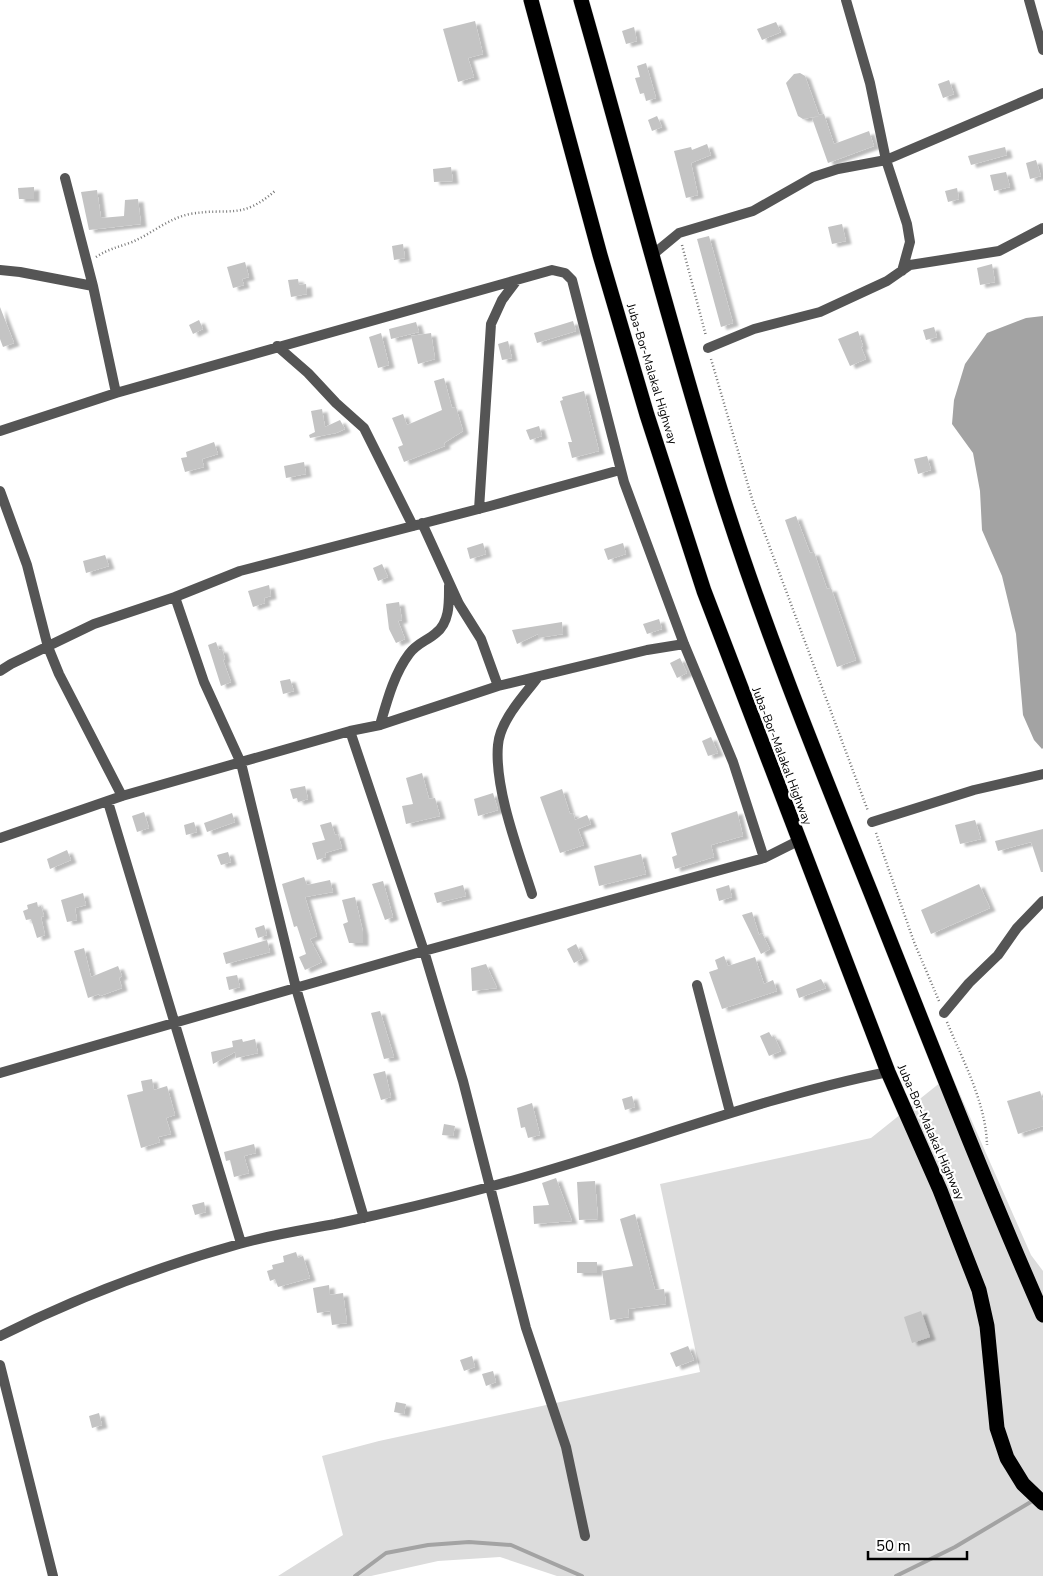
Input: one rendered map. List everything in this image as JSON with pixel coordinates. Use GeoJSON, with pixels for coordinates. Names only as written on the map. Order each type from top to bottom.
{"type":"FeatureCollection","features":[{"type":"Feature","properties":{"kind":"highway","name":"Juba-Bor-Malakal Highway"},"geometry":{"type":"LineString","coordinates":[[531,0],[600,255],[650,424],[704,591],[798,841],[839,940],[888,1072],[922,1148],[979,1290],[987,1326],[997,1428],[1007,1458],[1023,1484],[1043,1503]]}},
{"type":"Feature","properties":{"kind":"highway"},"geometry":{"type":"LineString","coordinates":[[581,0],[627,160],[650,256],[722,495],[795,701],[966,1134],[1043,1315]]}},
{"type":"Feature","properties":{"kind":"street"},"geometry":{"type":"LineString","coordinates":[[846,0],[870,83],[886,160],[907,224],[910,242],[902,271]]}},
{"type":"Feature","properties":{"kind":"street"},"geometry":{"type":"LineString","coordinates":[[1029,0],[1043,50]]}},
{"type":"Feature","properties":{"kind":"street"},"geometry":{"type":"LineString","coordinates":[[650,256],[679,233],[753,212],[813,177],[838,169],[886,160],[1043,93]]}},
{"type":"Feature","properties":{"kind":"street"},"geometry":{"type":"LineString","coordinates":[[65,178],[93,286],[116,393]]}},
{"type":"Feature","properties":{"kind":"street"},"geometry":{"type":"LineString","coordinates":[[708,348],[754,329],[820,312],[887,281],[918,263],[999,251],[1043,228]]}},
{"type":"Feature","properties":{"kind":"street"},"geometry":{"type":"LineString","coordinates":[[0,270],[93,286]]}},
{"type":"Feature","properties":{"kind":"street"},"geometry":{"type":"LineString","coordinates":[[0,431],[116,393],[277,346],[552,270],[565,273],[572,280],[620,470],[684,644],[733,762],[764,858]]}},
{"type":"Feature","properties":{"kind":"street"},"geometry":{"type":"LineString","coordinates":[[479,509],[492,324],[502,300],[517,280]]}},
{"type":"Feature","properties":{"kind":"street"},"geometry":{"type":"LineString","coordinates":[[277,346],[308,372],[364,428],[450,580],[459,604],[481,639],[498,686]]}},
{"type":"Feature","properties":{"kind":"street"},"geometry":{"type":"LineString","coordinates":[[0,671],[94,624],[175,597],[240,571],[620,470]]}},
{"type":"Feature","properties":{"kind":"street"},"geometry":{"type":"LineString","coordinates":[[0,491],[26,565],[48,647],[59,674],[122,796]]}},
{"type":"Feature","properties":{"kind":"street"},"geometry":{"type":"LineString","coordinates":[[380,725],[394,682],[408,656],[418,644],[436,633],[444,624],[449,609],[450,580]]}},
{"type":"Feature","properties":{"kind":"street"},"geometry":{"type":"LineString","coordinates":[[175,597],[204,682],[241,764],[296,988],[364,1218]]}},
{"type":"Feature","properties":{"kind":"street"},"geometry":{"type":"LineString","coordinates":[[0,838],[122,796],[241,764],[350,731],[380,725],[498,686],[647,650],[684,644]]}},
{"type":"Feature","properties":{"kind":"street"},"geometry":{"type":"LineString","coordinates":[[532,894],[508,818],[498,744],[508,717],[538,677]]}},
{"type":"Feature","properties":{"kind":"street"},"geometry":{"type":"LineString","coordinates":[[350,731],[424,951],[464,1081],[489,1187],[526,1328],[566,1447],[585,1536]]}},
{"type":"Feature","properties":{"kind":"street"},"geometry":{"type":"LineString","coordinates":[[872,822],[974,790],[1043,774]]}},
{"type":"Feature","properties":{"kind":"street"},"geometry":{"type":"LineString","coordinates":[[108,802],[241,1243]]}},
{"type":"Feature","properties":{"kind":"street"},"geometry":{"type":"LineString","coordinates":[[0,1073],[424,951],[764,858],[798,841]]}},
{"type":"Feature","properties":{"kind":"street"},"geometry":{"type":"LineString","coordinates":[[944,1013],[969,983],[998,955],[1016,928],[1043,901]]}},
{"type":"Feature","properties":{"kind":"street"},"geometry":{"type":"LineString","coordinates":[[697,985],[730,1112]]}},
{"type":"Feature","properties":{"kind":"street"},"geometry":{"type":"LineString","coordinates":[[0,1336],[43,1315],[85,1298],[164,1268],[241,1243],[364,1218],[489,1187],[626,1148],[730,1112],[828,1084],[888,1072]]}},
{"type":"Feature","properties":{"kind":"street"},"geometry":{"type":"LineString","coordinates":[[0,1365],[53,1576]]}},
{"type":"Feature","properties":{"kind":"path"},"geometry":{"type":"LineString","coordinates":[[87,263],[108,249],[130,243],[180,216],[231,213],[262,202],[276,190]]}},
{"type":"Feature","properties":{"kind":"path"},"geometry":{"type":"LineString","coordinates":[[679,233],[708,348],[753,502],[872,822],[914,942],[972,1084],[987,1127],[987,1146]]}},
{"type":"Feature","properties":{"kind":"shaded area"},"geometry":{"type":"Polygon","coordinates":[[[1043,316],[1042,749],[1034,740],[1023,715],[1016,634],[1002,576],[982,530],[980,491],[973,453],[952,424],[954,400],[965,364],[987,333],[1026,318],[1043,316]]]}},
{"type":"Feature","properties":{"kind":"shaded area"},"geometry":{"type":"Polygon","coordinates":[[[951,1074],[1031,1255],[1043,1271],[1043,1576],[557,1576],[500,1557],[438,1561],[371,1576],[278,1576],[343,1535],[322,1456],[379,1441],[700,1372],[660,1184],[871,1138],[951,1074]]]}},
{"type":"Feature","properties":{"kind":"building"},"geometry":{"type":"Polygon","coordinates":[[[475,21],[483,54],[468,58],[474,77],[458,82],[443,29],[475,21]]]}},
{"type":"Feature","properties":{"kind":"building"},"geometry":{"type":"Polygon","coordinates":[[[776,22],[781,32],[762,40],[757,29],[776,22]]]}},
{"type":"Feature","properties":{"kind":"building"},"geometry":{"type":"Polygon","coordinates":[[[634,27],[637,41],[626,44],[622,31],[634,27]]]}},
{"type":"Feature","properties":{"kind":"building"},"geometry":{"type":"Polygon","coordinates":[[[646,63],[656,98],[646,101],[644,93],[640,94],[635,78],[640,77],[637,66],[646,63]]]}},
{"type":"Feature","properties":{"kind":"building"},"geometry":{"type":"Polygon","coordinates":[[[800,73],[805,76],[819,115],[824,114],[834,144],[869,131],[874,146],[828,163],[812,118],[819,116],[803,119],[798,116],[786,83],[794,74],[800,73]]]}},
{"type":"Feature","properties":{"kind":"building"},"geometry":{"type":"Polygon","coordinates":[[[949,80],[954,94],[943,98],[938,84],[949,80]]]}},
{"type":"Feature","properties":{"kind":"building"},"geometry":{"type":"Polygon","coordinates":[[[657,116],[662,127],[652,131],[648,120],[657,116]]]}},
{"type":"Feature","properties":{"kind":"building"},"geometry":{"type":"Polygon","coordinates":[[[707,144],[711,155],[691,163],[698,195],[686,198],[674,151],[691,147],[692,150],[707,144]]]}},
{"type":"Feature","properties":{"kind":"building"},"geometry":{"type":"Polygon","coordinates":[[[1005,147],[1007,155],[971,165],[968,156],[1005,147]]]}},
{"type":"Feature","properties":{"kind":"building"},"geometry":{"type":"Polygon","coordinates":[[[1036,160],[1041,176],[1030,179],[1026,163],[1036,160]]]}},
{"type":"Feature","properties":{"kind":"building"},"geometry":{"type":"Polygon","coordinates":[[[451,167],[453,181],[434,182],[433,169],[451,167]]]}},
{"type":"Feature","properties":{"kind":"building"},"geometry":{"type":"Polygon","coordinates":[[[1006,172],[1010,187],[994,191],[990,175],[1006,172]]]}},
{"type":"Feature","properties":{"kind":"building"},"geometry":{"type":"Polygon","coordinates":[[[34,187],[34,199],[19,199],[18,188],[34,187]]]}},
{"type":"Feature","properties":{"kind":"building"},"geometry":{"type":"Polygon","coordinates":[[[957,188],[959,199],[948,202],[945,191],[957,188]]]}},
{"type":"Feature","properties":{"kind":"building"},"geometry":{"type":"Polygon","coordinates":[[[97,190],[101,218],[124,216],[125,200],[138,199],[141,224],[89,230],[81,192],[97,190]]]}},
{"type":"Feature","properties":{"kind":"building"},"geometry":{"type":"Polygon","coordinates":[[[842,224],[846,241],[832,244],[828,227],[842,224]]]}},
{"type":"Feature","properties":{"kind":"building"},"geometry":{"type":"Polygon","coordinates":[[[709,236],[733,323],[721,327],[697,239],[709,236]]]}},
{"type":"Feature","properties":{"kind":"building"},"geometry":{"type":"Polygon","coordinates":[[[403,244],[405,258],[394,260],[392,246],[403,244]]]}},
{"type":"Feature","properties":{"kind":"building"},"geometry":{"type":"Polygon","coordinates":[[[245,262],[249,277],[242,279],[244,285],[233,288],[227,267],[245,262]]]}},
{"type":"Feature","properties":{"kind":"building"},"geometry":{"type":"Polygon","coordinates":[[[992,264],[995,282],[980,285],[977,268],[992,264]]]}},
{"type":"Feature","properties":{"kind":"building"},"geometry":{"type":"Polygon","coordinates":[[[298,279],[299,285],[306,284],[307,294],[291,297],[288,280],[298,279]]]}},
{"type":"Feature","properties":{"kind":"building"},"geometry":{"type":"Polygon","coordinates":[[[0,307],[14,343],[3,347],[0,339],[0,307]]]}},
{"type":"Feature","properties":{"kind":"building"},"geometry":{"type":"Polygon","coordinates":[[[199,320],[203,329],[193,334],[189,325],[199,320]]]}},
{"type":"Feature","properties":{"kind":"building"},"geometry":{"type":"Polygon","coordinates":[[[573,321],[576,331],[537,343],[534,333],[573,321]]]}},
{"type":"Feature","properties":{"kind":"building"},"geometry":{"type":"Polygon","coordinates":[[[416,322],[419,332],[391,339],[389,329],[416,322]]]}},
{"type":"Feature","properties":{"kind":"building"},"geometry":{"type":"Polygon","coordinates":[[[934,327],[937,337],[926,340],[923,330],[934,327]]]}},
{"type":"Feature","properties":{"kind":"building"},"geometry":{"type":"Polygon","coordinates":[[[858,331],[863,346],[861,347],[866,359],[850,366],[838,339],[858,331]]]}},
{"type":"Feature","properties":{"kind":"building"},"geometry":{"type":"Polygon","coordinates":[[[381,333],[389,365],[378,368],[369,337],[381,333]]]}},
{"type":"Feature","properties":{"kind":"building"},"geometry":{"type":"Polygon","coordinates":[[[431,333],[435,359],[418,364],[411,336],[431,333]]]}},
{"type":"Feature","properties":{"kind":"building"},"geometry":{"type":"Polygon","coordinates":[[[508,341],[512,358],[502,360],[498,344],[508,341]]]}},
{"type":"Feature","properties":{"kind":"building"},"geometry":{"type":"Polygon","coordinates":[[[444,378],[452,408],[456,407],[463,431],[444,443],[445,446],[404,462],[398,447],[403,445],[392,418],[403,414],[407,425],[442,410],[434,381],[444,378]]]}},
{"type":"Feature","properties":{"kind":"building"},"geometry":{"type":"Polygon","coordinates":[[[584,391],[599,451],[572,458],[568,442],[572,442],[560,401],[563,400],[562,397],[584,391]]]}},
{"type":"Feature","properties":{"kind":"building"},"geometry":{"type":"Polygon","coordinates":[[[322,409],[325,427],[340,420],[345,429],[336,433],[310,438],[309,435],[315,432],[311,411],[322,409]]]}},
{"type":"Feature","properties":{"kind":"building"},"geometry":{"type":"Polygon","coordinates":[[[539,426],[542,436],[530,440],[526,430],[539,426]]]}},
{"type":"Feature","properties":{"kind":"building"},"geometry":{"type":"Polygon","coordinates":[[[214,442],[218,454],[202,459],[204,467],[185,472],[181,458],[187,457],[186,452],[214,442]]]}},
{"type":"Feature","properties":{"kind":"building"},"geometry":{"type":"Polygon","coordinates":[[[927,456],[931,470],[918,474],[914,459],[927,456]]]}},
{"type":"Feature","properties":{"kind":"building"},"geometry":{"type":"Polygon","coordinates":[[[304,462],[306,474],[286,478],[284,466],[304,462]]]}},
{"type":"Feature","properties":{"kind":"building"},"geometry":{"type":"Polygon","coordinates":[[[796,516],[810,553],[814,552],[827,589],[831,588],[856,660],[837,667],[785,520],[796,516]]]}},
{"type":"Feature","properties":{"kind":"building"},"geometry":{"type":"Polygon","coordinates":[[[483,543],[486,554],[470,559],[467,548],[483,543]]]}},
{"type":"Feature","properties":{"kind":"building"},"geometry":{"type":"Polygon","coordinates":[[[623,543],[626,554],[608,560],[604,549],[623,543]]]}},
{"type":"Feature","properties":{"kind":"building"},"geometry":{"type":"Polygon","coordinates":[[[105,555],[109,566],[86,573],[83,561],[105,555]]]}},
{"type":"Feature","properties":{"kind":"building"},"geometry":{"type":"Polygon","coordinates":[[[382,564],[388,577],[378,581],[373,568],[382,564]]]}},
{"type":"Feature","properties":{"kind":"building"},"geometry":{"type":"Polygon","coordinates":[[[269,585],[271,596],[264,598],[265,603],[253,607],[248,591],[269,585]]]}},
{"type":"Feature","properties":{"kind":"building"},"geometry":{"type":"Polygon","coordinates":[[[399,602],[402,620],[398,621],[405,639],[396,643],[389,629],[386,604],[399,602]]]}},
{"type":"Feature","properties":{"kind":"building"},"geometry":{"type":"Polygon","coordinates":[[[659,619],[662,629],[647,634],[643,624],[659,619]]]}},
{"type":"Feature","properties":{"kind":"building"},"geometry":{"type":"Polygon","coordinates":[[[562,622],[563,634],[538,638],[538,634],[517,644],[512,630],[562,622]]]}},
{"type":"Feature","properties":{"kind":"building"},"geometry":{"type":"Polygon","coordinates":[[[216,642],[219,650],[222,649],[225,659],[223,660],[231,682],[221,686],[208,645],[216,642]]]}},
{"type":"Feature","properties":{"kind":"building"},"geometry":{"type":"Polygon","coordinates":[[[680,658],[687,673],[677,678],[670,663],[680,658]]]}},
{"type":"Feature","properties":{"kind":"building"},"geometry":{"type":"Polygon","coordinates":[[[290,679],[294,691],[283,694],[280,681],[290,679]]]}},
{"type":"Feature","properties":{"kind":"building"},"geometry":{"type":"Polygon","coordinates":[[[711,737],[718,753],[708,756],[702,741],[711,737]]]}},
{"type":"Feature","properties":{"kind":"building"},"geometry":{"type":"Polygon","coordinates":[[[422,773],[429,799],[435,798],[440,816],[406,824],[402,806],[413,804],[406,778],[422,773]]]}},
{"type":"Feature","properties":{"kind":"building"},"geometry":{"type":"Polygon","coordinates":[[[305,786],[308,799],[298,802],[297,798],[293,799],[290,789],[305,786]]]}},
{"type":"Feature","properties":{"kind":"building"},"geometry":{"type":"Polygon","coordinates":[[[562,789],[570,814],[573,813],[575,820],[587,815],[591,824],[578,829],[584,845],[560,853],[540,797],[562,789]]]}},
{"type":"Feature","properties":{"kind":"building"},"geometry":{"type":"Polygon","coordinates":[[[493,793],[498,810],[478,816],[474,799],[493,793]]]}},
{"type":"Feature","properties":{"kind":"building"},"geometry":{"type":"Polygon","coordinates":[[[737,811],[743,836],[711,845],[714,857],[675,869],[672,857],[677,855],[671,833],[737,811]]]}},
{"type":"Feature","properties":{"kind":"building"},"geometry":{"type":"Polygon","coordinates":[[[144,812],[149,828],[137,832],[132,816],[144,812]]]}},
{"type":"Feature","properties":{"kind":"building"},"geometry":{"type":"Polygon","coordinates":[[[232,813],[235,822],[207,832],[204,823],[232,813]]]}},
{"type":"Feature","properties":{"kind":"building"},"geometry":{"type":"Polygon","coordinates":[[[975,820],[981,839],[960,844],[955,825],[975,820]]]}},
{"type":"Feature","properties":{"kind":"building"},"geometry":{"type":"Polygon","coordinates":[[[194,822],[197,832],[186,835],[184,825],[194,822]]]}},
{"type":"Feature","properties":{"kind":"building"},"geometry":{"type":"Polygon","coordinates":[[[331,822],[335,835],[338,834],[342,848],[325,853],[326,857],[317,860],[312,843],[325,840],[320,825],[331,822]]]}},
{"type":"Feature","properties":{"kind":"building"},"geometry":{"type":"Polygon","coordinates":[[[1043,829],[1043,872],[1041,872],[1031,842],[998,851],[995,841],[1043,829]]]}},
{"type":"Feature","properties":{"kind":"building"},"geometry":{"type":"Polygon","coordinates":[[[67,850],[71,860],[50,869],[47,859],[67,850]]]}},
{"type":"Feature","properties":{"kind":"building"},"geometry":{"type":"Polygon","coordinates":[[[228,852],[231,862],[221,865],[217,855],[228,852]]]}},
{"type":"Feature","properties":{"kind":"building"},"geometry":{"type":"Polygon","coordinates":[[[641,854],[646,874],[599,886],[594,866],[641,854]]]}},
{"type":"Feature","properties":{"kind":"building"},"geometry":{"type":"Polygon","coordinates":[[[304,877],[307,885],[330,880],[333,892],[305,897],[317,936],[310,939],[322,962],[305,970],[299,957],[306,954],[297,926],[294,927],[282,884],[304,877]]]}},
{"type":"Feature","properties":{"kind":"building"},"geometry":{"type":"Polygon","coordinates":[[[383,881],[393,917],[385,920],[372,884],[383,881]]]}},
{"type":"Feature","properties":{"kind":"building"},"geometry":{"type":"Polygon","coordinates":[[[979,884],[990,908],[931,934],[921,910],[979,884]]]}},
{"type":"Feature","properties":{"kind":"building"},"geometry":{"type":"Polygon","coordinates":[[[463,885],[466,896],[437,903],[434,893],[463,885]]]}},
{"type":"Feature","properties":{"kind":"building"},"geometry":{"type":"Polygon","coordinates":[[[729,885],[732,897],[719,901],[716,889],[729,885]]]}},
{"type":"Feature","properties":{"kind":"building"},"geometry":{"type":"Polygon","coordinates":[[[83,893],[86,905],[75,908],[77,920],[67,922],[61,900],[83,893]]]}},
{"type":"Feature","properties":{"kind":"building"},"geometry":{"type":"Polygon","coordinates":[[[355,897],[363,932],[363,943],[349,943],[343,924],[348,922],[342,900],[355,897]]]}},
{"type":"Feature","properties":{"kind":"building"},"geometry":{"type":"Polygon","coordinates":[[[37,902],[38,907],[41,906],[44,916],[41,917],[45,935],[37,938],[31,919],[26,920],[23,911],[28,909],[27,905],[37,902]]]}},
{"type":"Feature","properties":{"kind":"building"},"geometry":{"type":"Polygon","coordinates":[[[752,912],[759,935],[762,933],[770,949],[761,954],[742,915],[752,912]]]}},
{"type":"Feature","properties":{"kind":"building"},"geometry":{"type":"Polygon","coordinates":[[[264,925],[267,935],[258,938],[255,928],[264,925]]]}},
{"type":"Feature","properties":{"kind":"building"},"geometry":{"type":"Polygon","coordinates":[[[267,940],[270,952],[226,964],[223,953],[267,940]]]}},
{"type":"Feature","properties":{"kind":"building"},"geometry":{"type":"Polygon","coordinates":[[[576,944],[583,958],[574,963],[567,949],[576,944]]]}},
{"type":"Feature","properties":{"kind":"building"},"geometry":{"type":"Polygon","coordinates":[[[84,948],[91,977],[118,966],[122,976],[119,978],[122,988],[88,998],[74,951],[84,948]]]}},
{"type":"Feature","properties":{"kind":"building"},"geometry":{"type":"Polygon","coordinates":[[[724,956],[728,966],[755,957],[764,984],[773,980],[777,991],[722,1009],[709,972],[718,969],[715,960],[724,956]]]}},
{"type":"Feature","properties":{"kind":"building"},"geometry":{"type":"Polygon","coordinates":[[[486,964],[497,988],[472,991],[471,968],[486,964]]]}},
{"type":"Feature","properties":{"kind":"building"},"geometry":{"type":"Polygon","coordinates":[[[237,975],[240,987],[229,990],[226,977],[237,975]]]}},
{"type":"Feature","properties":{"kind":"building"},"geometry":{"type":"Polygon","coordinates":[[[821,979],[826,988],[799,998],[796,989],[821,979]]]}},
{"type":"Feature","properties":{"kind":"building"},"geometry":{"type":"Polygon","coordinates":[[[380,1011],[394,1057],[384,1059],[371,1013],[380,1011]]]}},
{"type":"Feature","properties":{"kind":"building"},"geometry":{"type":"Polygon","coordinates":[[[769,1032],[772,1037],[774,1036],[781,1051],[769,1056],[760,1036],[769,1032]]]}},
{"type":"Feature","properties":{"kind":"building"},"geometry":{"type":"Polygon","coordinates":[[[242,1039],[243,1042],[255,1039],[258,1053],[236,1058],[235,1052],[213,1064],[211,1052],[233,1047],[232,1041],[242,1039]]]}},
{"type":"Feature","properties":{"kind":"building"},"geometry":{"type":"Polygon","coordinates":[[[385,1071],[391,1097],[381,1100],[373,1074],[385,1071]]]}},
{"type":"Feature","properties":{"kind":"building"},"geometry":{"type":"Polygon","coordinates":[[[152,1079],[154,1090],[167,1086],[175,1115],[166,1118],[171,1134],[158,1137],[160,1142],[141,1148],[127,1095],[143,1091],[141,1081],[152,1079]]]}},
{"type":"Feature","properties":{"kind":"building"},"geometry":{"type":"Polygon","coordinates":[[[1040,1091],[1043,1101],[1043,1126],[1018,1134],[1007,1101],[1040,1091]]]}},
{"type":"Feature","properties":{"kind":"building"},"geometry":{"type":"Polygon","coordinates":[[[632,1096],[635,1107],[625,1110],[622,1099],[632,1096]]]}},
{"type":"Feature","properties":{"kind":"building"},"geometry":{"type":"Polygon","coordinates":[[[532,1103],[540,1135],[528,1138],[525,1127],[521,1128],[517,1108],[532,1103]]]}},
{"type":"Feature","properties":{"kind":"building"},"geometry":{"type":"Polygon","coordinates":[[[444,1124],[455,1126],[453,1136],[442,1135],[444,1124]]]}},
{"type":"Feature","properties":{"kind":"building"},"geometry":{"type":"Polygon","coordinates":[[[254,1144],[256,1153],[244,1156],[249,1173],[234,1177],[230,1160],[226,1161],[224,1152],[254,1144]]]}},
{"type":"Feature","properties":{"kind":"building"},"geometry":{"type":"Polygon","coordinates":[[[556,1178],[572,1221],[534,1224],[533,1206],[549,1205],[542,1183],[556,1178]]]}},
{"type":"Feature","properties":{"kind":"building"},"geometry":{"type":"Polygon","coordinates":[[[595,1181],[598,1219],[579,1220],[577,1182],[595,1181]]]}},
{"type":"Feature","properties":{"kind":"building"},"geometry":{"type":"Polygon","coordinates":[[[204,1202],[206,1212],[195,1215],[192,1205],[204,1202]]]}},
{"type":"Feature","properties":{"kind":"building"},"geometry":{"type":"Polygon","coordinates":[[[635,1214],[655,1290],[664,1289],[666,1304],[628,1309],[629,1317],[610,1320],[602,1271],[633,1266],[620,1219],[635,1214]]]}},
{"type":"Feature","properties":{"kind":"building"},"geometry":{"type":"Polygon","coordinates":[[[296,1252],[298,1258],[303,1256],[310,1278],[278,1287],[275,1279],[270,1281],[267,1271],[273,1269],[272,1265],[284,1262],[283,1256],[296,1252]]]}},
{"type":"Feature","properties":{"kind":"building"},"geometry":{"type":"Polygon","coordinates":[[[577,1262],[597,1262],[597,1273],[577,1273],[577,1262]]]}},
{"type":"Feature","properties":{"kind":"building"},"geometry":{"type":"Polygon","coordinates":[[[329,1285],[330,1295],[343,1293],[347,1323],[332,1325],[330,1311],[317,1313],[313,1288],[329,1285]]]}},
{"type":"Feature","properties":{"kind":"building"},"geometry":{"type":"Polygon","coordinates":[[[921,1311],[930,1337],[912,1343],[904,1317],[921,1311]]]}},
{"type":"Feature","properties":{"kind":"building"},"geometry":{"type":"Polygon","coordinates":[[[688,1346],[694,1360],[676,1367],[670,1353],[688,1346]]]}},
{"type":"Feature","properties":{"kind":"building"},"geometry":{"type":"Polygon","coordinates":[[[472,1356],[475,1367],[464,1371],[460,1360],[472,1356]]]}},
{"type":"Feature","properties":{"kind":"building"},"geometry":{"type":"Polygon","coordinates":[[[493,1371],[496,1382],[486,1386],[482,1374],[493,1371]]]}},
{"type":"Feature","properties":{"kind":"building"},"geometry":{"type":"Polygon","coordinates":[[[396,1402],[406,1404],[404,1414],[394,1412],[396,1402]]]}},
{"type":"Feature","properties":{"kind":"building"},"geometry":{"type":"Polygon","coordinates":[[[99,1413],[102,1425],[92,1428],[89,1416],[99,1413]]]}},
{"type":"Feature","properties":{"kind":"waterway"},"geometry":{"type":"LineString","coordinates":[[896,1576],[955,1547],[1034,1500]]}},
{"type":"Feature","properties":{"kind":"waterway"},"geometry":{"type":"LineString","coordinates":[[355,1576],[386,1553],[428,1545],[469,1542],[511,1545],[582,1576]]}}]}
